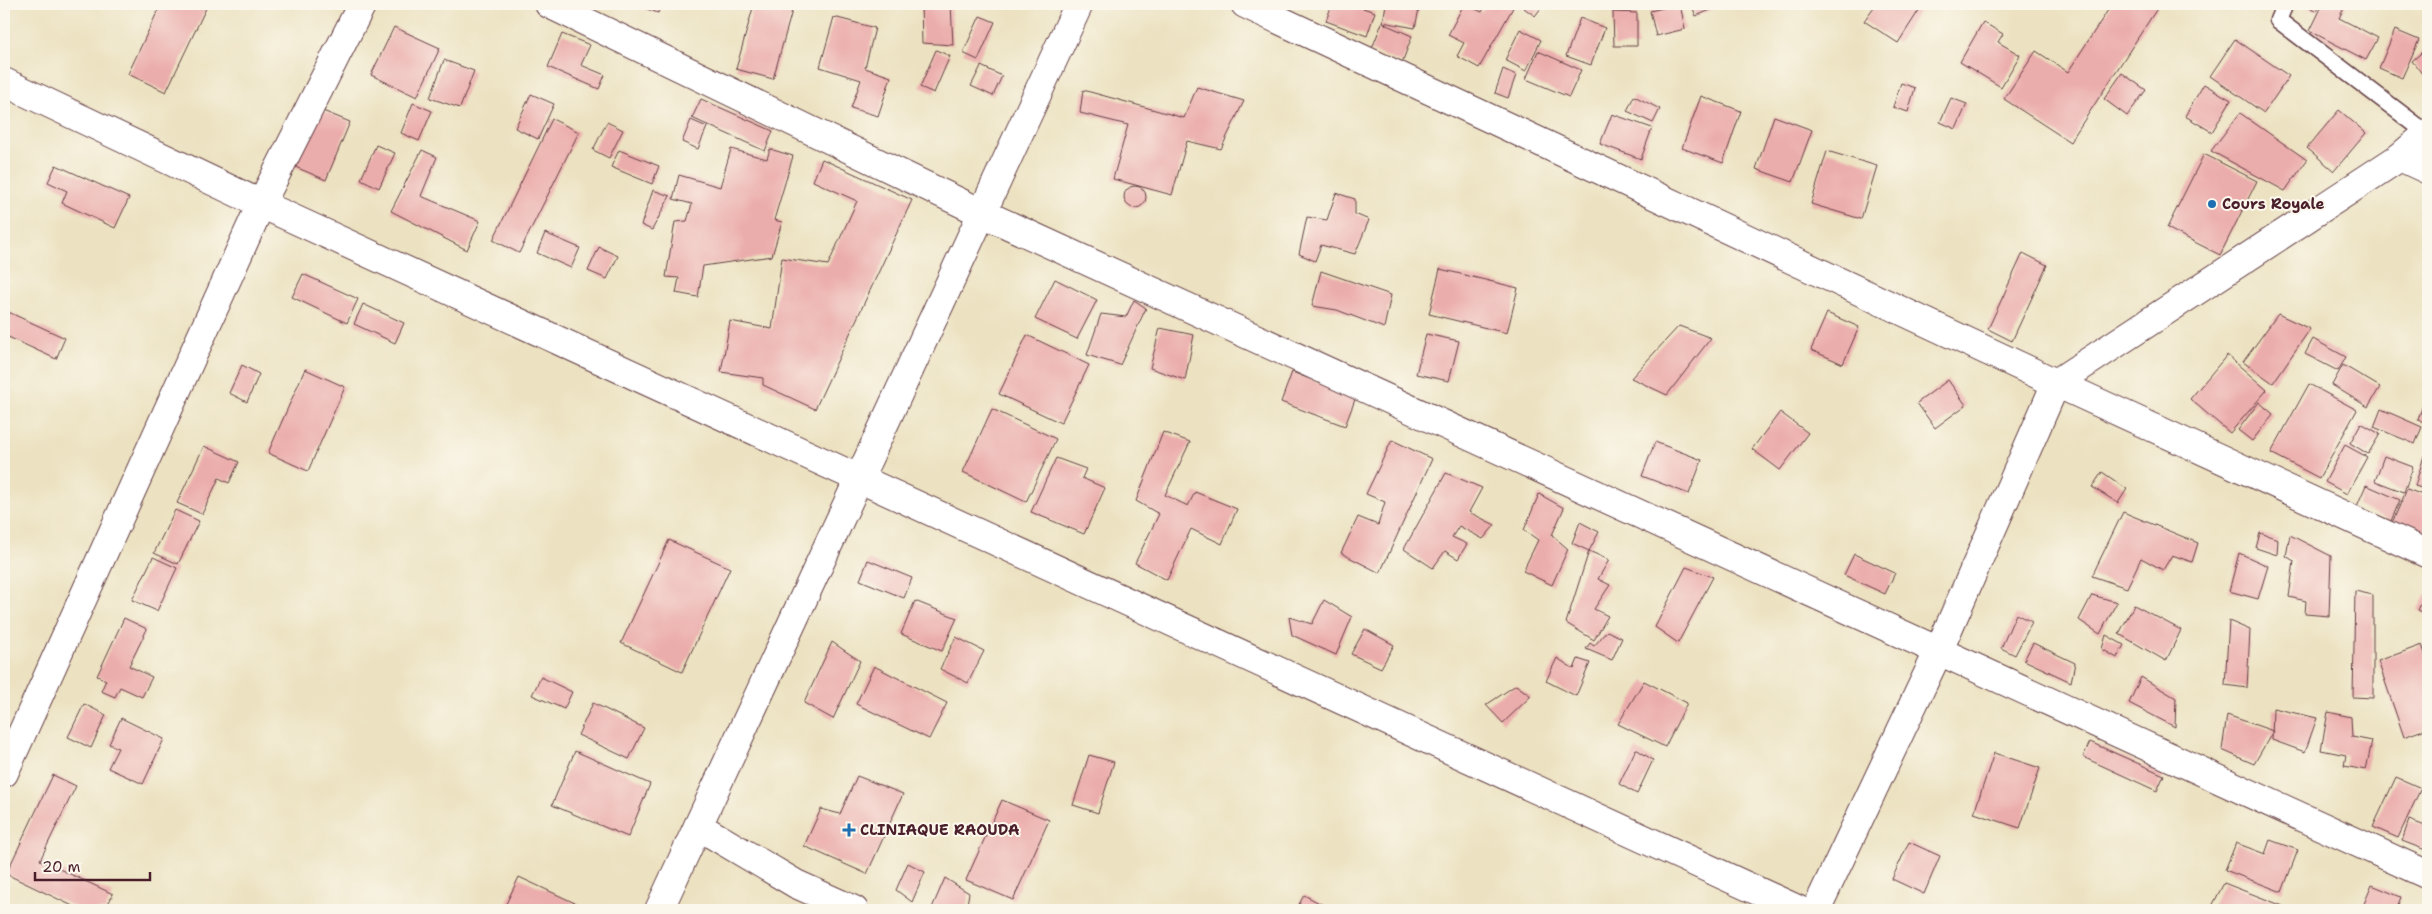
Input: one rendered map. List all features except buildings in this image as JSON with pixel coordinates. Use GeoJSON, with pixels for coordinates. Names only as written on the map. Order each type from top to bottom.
{"type":"FeatureCollection","features":[{"type":"Feature","properties":{"kind":"street"},"geometry":{"type":"LineString","coordinates":[[4,773],[261,204],[362,4]]}},
{"type":"Feature","properties":{"kind":"street"},"geometry":{"type":"LineString","coordinates":[[549,4],[982,213],[2428,875]]}},
{"type":"Feature","properties":{"kind":"street"},"geometry":{"type":"LineString","coordinates":[[659,910],[1079,4]]}},
{"type":"Feature","properties":{"kind":"street"},"geometry":{"type":"LineString","coordinates":[[1245,4],[2056,383],[2428,554]]}},
{"type":"Feature","properties":{"kind":"street"},"geometry":{"type":"LineString","coordinates":[[4,82],[261,204],[1799,910]]}},
{"type":"Feature","properties":{"kind":"street"},"geometry":{"type":"LineString","coordinates":[[1816,910],[1939,650],[2056,383],[2400,157],[2428,133]]}},
{"type":"Feature","properties":{"kind":"street"},"geometry":{"type":"LineString","coordinates":[[2400,157],[2428,170]]}},
{"type":"Feature","properties":{"kind":"street"},"geometry":{"type":"LineString","coordinates":[[698,826],[796,884],[854,910]]}},
{"type":"Feature","properties":{"kind":"lane"},"geometry":{"type":"LineString","coordinates":[[2285,4],[2278,20],[2428,133]]}},
{"type":"Feature","properties":{"kind":"place","name":"Cours Royale"},"geometry":{"type":"Point","coordinates":[2212,204]}},
{"type":"Feature","properties":{"kind":"place","name":"CLINIAQUE RAOUDA"},"geometry":{"type":"Point","coordinates":[849,830]}}]}
